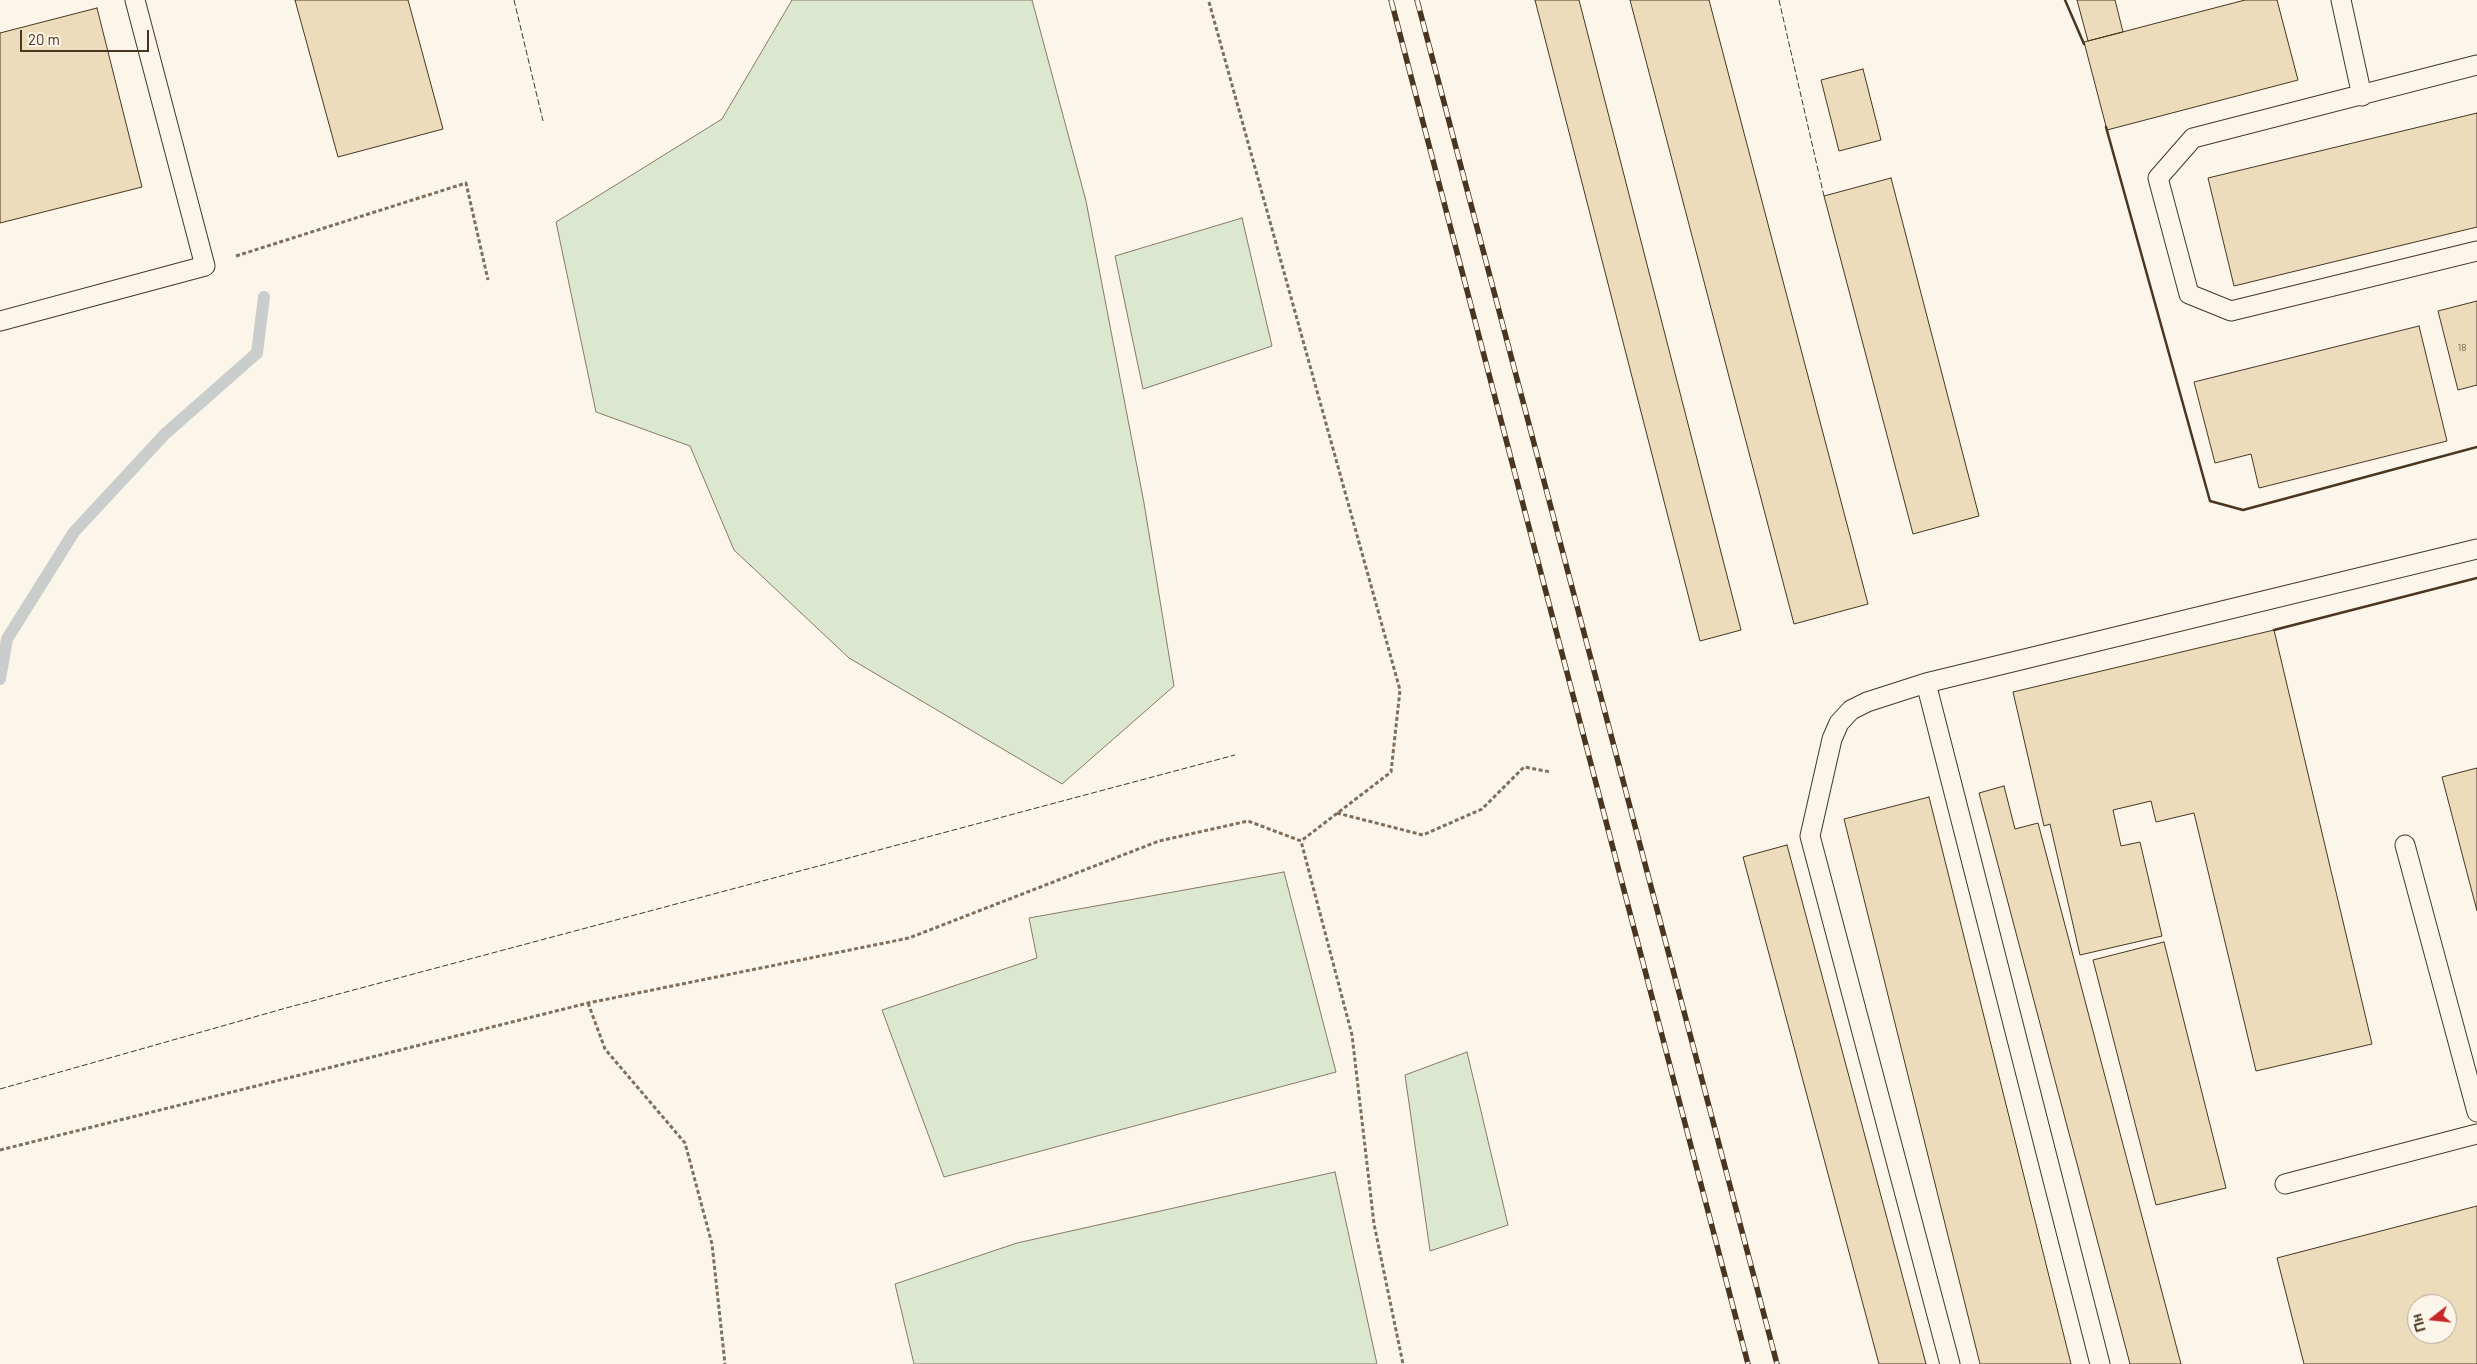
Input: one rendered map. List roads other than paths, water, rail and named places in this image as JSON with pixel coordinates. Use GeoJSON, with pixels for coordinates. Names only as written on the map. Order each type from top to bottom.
{"type":"FeatureCollection","features":[{"type":"Feature","properties":{"kind":"lane"},"geometry":{"type":"LineString","coordinates":[[0,321],[205,266],[135,0]]}},
{"type":"Feature","properties":{"kind":"lane"},"geometry":{"type":"LineString","coordinates":[[2341,0],[2362,96]]}},
{"type":"Feature","properties":{"kind":"lane"},"geometry":{"type":"LineString","coordinates":[[2477,66],[2193,138],[2158,178],[2189,294],[2231,311],[2477,251]]}},
{"type":"Feature","properties":{"kind":"lane"},"geometry":{"type":"LineString","coordinates":[[1950,1364],[1810,836],[1832,739],[1839,723],[1851,710],[1866,702],[1926,683],[2477,549]]}},
{"type":"Feature","properties":{"kind":"lane"},"geometry":{"type":"LineString","coordinates":[[1926,683],[2100,1364]]}},
{"type":"Feature","properties":{"kind":"lane"},"geometry":{"type":"LineString","coordinates":[[2405,845],[2477,1112]]}},
{"type":"Feature","properties":{"kind":"lane"},"geometry":{"type":"LineString","coordinates":[[2285,1184],[2477,1134]]}},
{"type":"Feature","properties":{"kind":"waterway"},"geometry":{"type":"LineString","coordinates":[[0,679],[7,639],[74,532],[165,434],[257,353],[264,297]]}},
{"type":"Feature","properties":{"kind":"railway"},"geometry":{"type":"LineString","coordinates":[[1391,0],[1748,1364]]}},
{"type":"Feature","properties":{"kind":"railway"},"geometry":{"type":"LineString","coordinates":[[1417,0],[1777,1364]]}}]}
